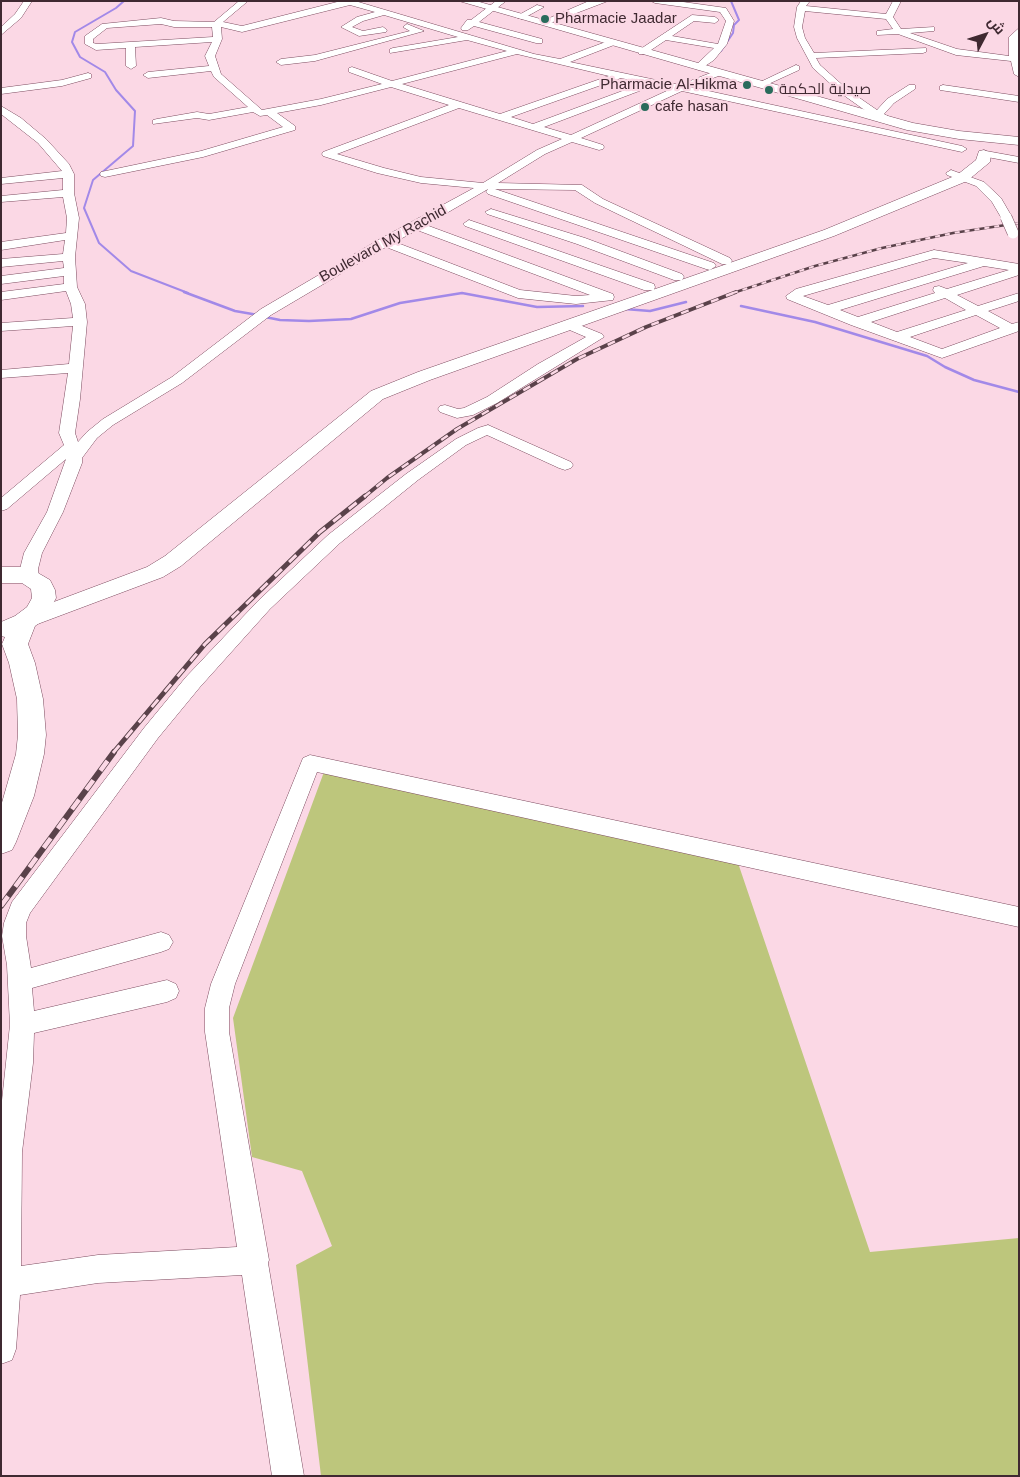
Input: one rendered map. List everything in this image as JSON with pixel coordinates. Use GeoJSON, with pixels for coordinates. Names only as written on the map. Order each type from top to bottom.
{"type":"FeatureCollection","features":[{"type":"Feature","properties":{"kind":"highway"},"geometry":{"type":"LineString","coordinates":[[1,574],[20,575],[37,584],[44,598],[42,606],[18,624],[15,644],[30,699],[32,735],[30,754],[20,796],[1,842]]}},
{"type":"Feature","properties":{"kind":"highway"},"geometry":{"type":"LineString","coordinates":[[1,650],[14,692],[18,720],[16,757],[1,810]]}},
{"type":"Feature","properties":{"kind":"main road"},"geometry":{"type":"LineString","coordinates":[[464,1],[892,121],[952,134],[1019,141]]}},
{"type":"Feature","properties":{"kind":"main road"},"geometry":{"type":"LineString","coordinates":[[18,624],[155,572],[173,561],[377,395],[424,376],[829,233],[979,166],[983,162],[978,151],[1019,152]]}},
{"type":"Feature","properties":{"kind":"main road"},"geometry":{"type":"LineString","coordinates":[[37,584],[61,591],[126,572],[154,558],[349,398],[387,377],[609,298],[649,287],[823,229],[957,176]]}},
{"type":"Feature","properties":{"kind":"street"},"geometry":{"type":"LineString","coordinates":[[1,32],[18,16],[28,1]]}},
{"type":"Feature","properties":{"kind":"street"},"geometry":{"type":"LineString","coordinates":[[320,1],[298,6],[328,14],[360,6]]}},
{"type":"Feature","properties":{"kind":"street"},"geometry":{"type":"LineString","coordinates":[[458,34],[466,23],[502,1]]}},
{"type":"Feature","properties":{"kind":"street"},"geometry":{"type":"LineString","coordinates":[[542,23],[604,1]]}},
{"type":"Feature","properties":{"kind":"street"},"geometry":{"type":"LineString","coordinates":[[655,1],[723,10],[730,22]]}},
{"type":"Feature","properties":{"kind":"street"},"geometry":{"type":"LineString","coordinates":[[246,2],[224,17],[218,25],[218,39],[210,52],[216,71],[260,113],[392,84],[517,51]]}},
{"type":"Feature","properties":{"kind":"street"},"geometry":{"type":"LineString","coordinates":[[218,39],[95,47],[89,44],[88,38],[104,26],[131,23],[161,21],[178,24],[218,25],[241,21],[246,17],[262,24],[347,2],[378,14],[400,26],[458,34],[560,62],[680,89],[1019,160]]}},
{"type":"Feature","properties":{"kind":"street"},"geometry":{"type":"LineString","coordinates":[[563,3],[586,6]]}},
{"type":"Feature","properties":{"kind":"street"},"geometry":{"type":"LineString","coordinates":[[883,6],[895,3]]}},
{"type":"Feature","properties":{"kind":"street"},"geometry":{"type":"LineString","coordinates":[[890,16],[895,3]]}},
{"type":"Feature","properties":{"kind":"street"},"geometry":{"type":"LineString","coordinates":[[890,16],[804,5],[800,34],[821,71],[877,114],[892,121]]}},
{"type":"Feature","properties":{"kind":"street"},"geometry":{"type":"LineString","coordinates":[[519,17],[540,7]]}},
{"type":"Feature","properties":{"kind":"street"},"geometry":{"type":"LineString","coordinates":[[362,18],[378,14],[418,27],[448,41]]}},
{"type":"Feature","properties":{"kind":"street"},"geometry":{"type":"LineString","coordinates":[[890,16],[898,30],[923,42],[946,50],[1017,64]]}},
{"type":"Feature","properties":{"kind":"street"},"geometry":{"type":"LineString","coordinates":[[642,52],[692,18],[730,22]]}},
{"type":"Feature","properties":{"kind":"street"},"geometry":{"type":"LineString","coordinates":[[334,53],[418,27],[446,22]]}},
{"type":"Feature","properties":{"kind":"street"},"geometry":{"type":"LineString","coordinates":[[699,67],[711,58],[722,44],[730,22]]}},
{"type":"Feature","properties":{"kind":"street"},"geometry":{"type":"LineString","coordinates":[[466,23],[540,41]]}},
{"type":"Feature","properties":{"kind":"street"},"geometry":{"type":"LineString","coordinates":[[920,29],[927,35],[1017,64]]}},
{"type":"Feature","properties":{"kind":"street"},"geometry":{"type":"LineString","coordinates":[[931,29],[880,32],[924,50],[954,58],[1017,64]]}},
{"type":"Feature","properties":{"kind":"street"},"geometry":{"type":"LineString","coordinates":[[1017,64],[1013,37],[1019,31]]}},
{"type":"Feature","properties":{"kind":"street"},"geometry":{"type":"LineString","coordinates":[[668,35],[722,44]]}},
{"type":"Feature","properties":{"kind":"street"},"geometry":{"type":"LineString","coordinates":[[384,53],[470,38]]}},
{"type":"Feature","properties":{"kind":"street"},"geometry":{"type":"LineString","coordinates":[[156,56],[157,42]]}},
{"type":"Feature","properties":{"kind":"street"},"geometry":{"type":"LineString","coordinates":[[560,62],[611,43]]}},
{"type":"Feature","properties":{"kind":"street"},"geometry":{"type":"LineString","coordinates":[[130,44],[131,66]]}},
{"type":"Feature","properties":{"kind":"street"},"geometry":{"type":"LineString","coordinates":[[811,56],[924,50]]}},
{"type":"Feature","properties":{"kind":"street"},"geometry":{"type":"LineString","coordinates":[[282,62],[301,60],[297,57],[322,51],[350,59]]}},
{"type":"Feature","properties":{"kind":"street"},"geometry":{"type":"LineString","coordinates":[[761,84],[796,68]]}},
{"type":"Feature","properties":{"kind":"street"},"geometry":{"type":"LineString","coordinates":[[352,70],[599,147]]}},
{"type":"Feature","properties":{"kind":"street"},"geometry":{"type":"LineString","coordinates":[[148,75],[216,71]]}},
{"type":"Feature","properties":{"kind":"street"},"geometry":{"type":"LineString","coordinates":[[165,82],[216,71]]}},
{"type":"Feature","properties":{"kind":"street","name":"Boulevard My Rachid"},"geometry":{"type":"LineString","coordinates":[[73,451],[100,428],[178,380],[266,312],[384,242],[482,188],[542,152],[718,73]]}},
{"type":"Feature","properties":{"kind":"street"},"geometry":{"type":"LineString","coordinates":[[501,117],[620,75]]}},
{"type":"Feature","properties":{"kind":"street"},"geometry":{"type":"LineString","coordinates":[[1,91],[62,83],[88,76]]}},
{"type":"Feature","properties":{"kind":"street"},"geometry":{"type":"LineString","coordinates":[[534,126],[653,82]]}},
{"type":"Feature","properties":{"kind":"street"},"geometry":{"type":"LineString","coordinates":[[877,114],[885,109],[890,101],[912,87]]}},
{"type":"Feature","properties":{"kind":"street"},"geometry":{"type":"LineString","coordinates":[[943,88],[1019,99]]}},
{"type":"Feature","properties":{"kind":"street"},"geometry":{"type":"LineString","coordinates":[[460,104],[327,154],[407,178],[482,188],[576,186],[600,201],[629,214],[718,264]]}},
{"type":"Feature","properties":{"kind":"street"},"geometry":{"type":"LineString","coordinates":[[1,109],[42,141],[66,166],[69,174],[68,193],[73,218],[70,236],[71,287],[78,304],[80,322],[67,433],[73,451],[74,463],[56,512],[37,544],[30,561],[37,584]]}},
{"type":"Feature","properties":{"kind":"street"},"geometry":{"type":"LineString","coordinates":[[158,122],[197,115],[209,117],[255,109]]}},
{"type":"Feature","properties":{"kind":"street"},"geometry":{"type":"LineString","coordinates":[[105,174],[203,154],[281,133],[291,128],[271,112]]}},
{"type":"Feature","properties":{"kind":"street"},"geometry":{"type":"LineString","coordinates":[[1,181],[69,174]]}},
{"type":"Feature","properties":{"kind":"street"},"geometry":{"type":"LineString","coordinates":[[957,176],[980,184],[997,200],[1016,236]]}},
{"type":"Feature","properties":{"kind":"street"},"geometry":{"type":"LineString","coordinates":[[21,196],[23,180]]}},
{"type":"Feature","properties":{"kind":"street"},"geometry":{"type":"LineString","coordinates":[[482,188],[601,229],[718,264]]}},
{"type":"Feature","properties":{"kind":"street"},"geometry":{"type":"LineString","coordinates":[[1,199],[68,193]]}},
{"type":"Feature","properties":{"kind":"street"},"geometry":{"type":"LineString","coordinates":[[491,212],[581,241],[678,277]]}},
{"type":"Feature","properties":{"kind":"street"},"geometry":{"type":"LineString","coordinates":[[500,288],[629,214]]}},
{"type":"Feature","properties":{"kind":"street"},"geometry":{"type":"LineString","coordinates":[[470,224],[649,287]]}},
{"type":"Feature","properties":{"kind":"street"},"geometry":{"type":"LineString","coordinates":[[414,225],[609,298]]}},
{"type":"Feature","properties":{"kind":"street"},"geometry":{"type":"LineString","coordinates":[[1,246],[70,236]]}},
{"type":"Feature","properties":{"kind":"street"},"geometry":{"type":"LineString","coordinates":[[384,242],[518,294],[546,298],[586,300],[609,298]]}},
{"type":"Feature","properties":{"kind":"street"},"geometry":{"type":"LineString","coordinates":[[1015,328],[945,354],[856,322],[792,296],[934,254],[985,261],[1019,269]]}},
{"type":"Feature","properties":{"kind":"street"},"geometry":{"type":"LineString","coordinates":[[826,310],[985,261]]}},
{"type":"Feature","properties":{"kind":"street"},"geometry":{"type":"LineString","coordinates":[[1,263],[70,264]]}},
{"type":"Feature","properties":{"kind":"street"},"geometry":{"type":"LineString","coordinates":[[1,280],[70,264]]}},
{"type":"Feature","properties":{"kind":"street"},"geometry":{"type":"LineString","coordinates":[[893,266],[978,311],[1015,328]]}},
{"type":"Feature","properties":{"kind":"street"},"geometry":{"type":"LineString","coordinates":[[856,322],[947,294],[1019,269]]}},
{"type":"Feature","properties":{"kind":"street"},"geometry":{"type":"LineString","coordinates":[[1,296],[71,287]]}},
{"type":"Feature","properties":{"kind":"street"},"geometry":{"type":"LineString","coordinates":[[895,336],[1019,297]]}},
{"type":"Feature","properties":{"kind":"street"},"geometry":{"type":"LineString","coordinates":[[1,327],[80,322]]}},
{"type":"Feature","properties":{"kind":"street"},"geometry":{"type":"LineString","coordinates":[[445,409],[457,414],[468,412],[492,400],[597,337],[570,325]]}},
{"type":"Feature","properties":{"kind":"street"},"geometry":{"type":"LineString","coordinates":[[1,374],[76,368]]}},
{"type":"Feature","properties":{"kind":"street"},"geometry":{"type":"LineString","coordinates":[[1,1349],[9,1152],[20,1063],[22,1025],[20,981],[14,936],[15,923],[20,909],[172,706],[223,648],[285,585],[334,539],[412,477],[461,442],[483,431],[488,430],[566,465]]}},
{"type":"Feature","properties":{"kind":"street"},"geometry":{"type":"LineString","coordinates":[[1,506],[73,451]]}},
{"type":"Feature","properties":{"kind":"street"},"geometry":{"type":"LineString","coordinates":[[1,574],[20,561],[37,544]]}},
{"type":"Feature","properties":{"kind":"street"},"geometry":{"type":"LineString","coordinates":[[288,1476],[255,1260],[217,1032],[217,1008],[223,984],[310,763],[1019,917]]}},
{"type":"Feature","properties":{"kind":"street"},"geometry":{"type":"LineString","coordinates":[[20,981],[161,942]]}},
{"type":"Feature","properties":{"kind":"street"},"geometry":{"type":"LineString","coordinates":[[22,1025],[167,990]]}},
{"type":"Feature","properties":{"kind":"street"},"geometry":{"type":"LineString","coordinates":[[4,1283],[98,1269],[255,1260]]}},
{"type":"Feature","properties":{"kind":"green space"},"geometry":{"type":"Polygon","coordinates":[[[324,772],[737,860],[870,1252],[1019,1238],[1019,1476],[321,1476],[296,1265],[332,1246],[302,1171],[252,1157],[233,1018],[324,772]]]}},
{"type":"Feature","properties":{"kind":"waterway"},"geometry":{"type":"LineString","coordinates":[[124,1],[116,8],[75,32],[72,42],[80,57],[105,72],[116,90],[135,111],[133,146],[93,180],[84,208],[99,243],[131,271],[188,293]]}},
{"type":"Feature","properties":{"kind":"waterway"},"geometry":{"type":"LineString","coordinates":[[721,51],[733,33],[734,25],[739,20],[731,1]]}},
{"type":"Feature","properties":{"kind":"waterway"},"geometry":{"type":"LineString","coordinates":[[184,292],[235,311],[258,315]]}},
{"type":"Feature","properties":{"kind":"waterway"},"geometry":{"type":"LineString","coordinates":[[265,317],[280,320],[309,321],[351,319],[400,303],[462,293],[537,307],[583,306]]}},
{"type":"Feature","properties":{"kind":"waterway"},"geometry":{"type":"LineString","coordinates":[[625,309],[650,311],[686,302]]}},
{"type":"Feature","properties":{"kind":"waterway"},"geometry":{"type":"LineString","coordinates":[[741,306],[815,322],[927,356],[945,367],[974,380],[1019,392]]}},
{"type":"Feature","properties":{"kind":"railway"},"geometry":{"type":"LineString","coordinates":[[736,292],[815,266],[882,248],[953,233],[1019,223]]}},
{"type":"Feature","properties":{"kind":"railway"},"geometry":{"type":"LineString","coordinates":[[364,497],[387,478],[457,429],[577,359],[646,327],[736,292]]}},
{"type":"Feature","properties":{"kind":"railway"},"geometry":{"type":"LineString","coordinates":[[113,753],[205,644],[320,532],[365,496]]}},
{"type":"Feature","properties":{"kind":"railway"},"geometry":{"type":"LineString","coordinates":[[1,906],[114,752]]}},
{"type":"Feature","properties":{"kind":"place","name":"Pharmacie Jaadar"},"geometry":{"type":"Point","coordinates":[545,19]}},
{"type":"Feature","properties":{"kind":"place","name":"Pharmacie Al-Hikma"},"geometry":{"type":"Point","coordinates":[747,85]}},
{"type":"Feature","properties":{"kind":"place","name":"صيدلية الحكمة"},"geometry":{"type":"Point","coordinates":[769,90]}},
{"type":"Feature","properties":{"kind":"place","name":"cafe hasan"},"geometry":{"type":"Point","coordinates":[645,107]}}]}
